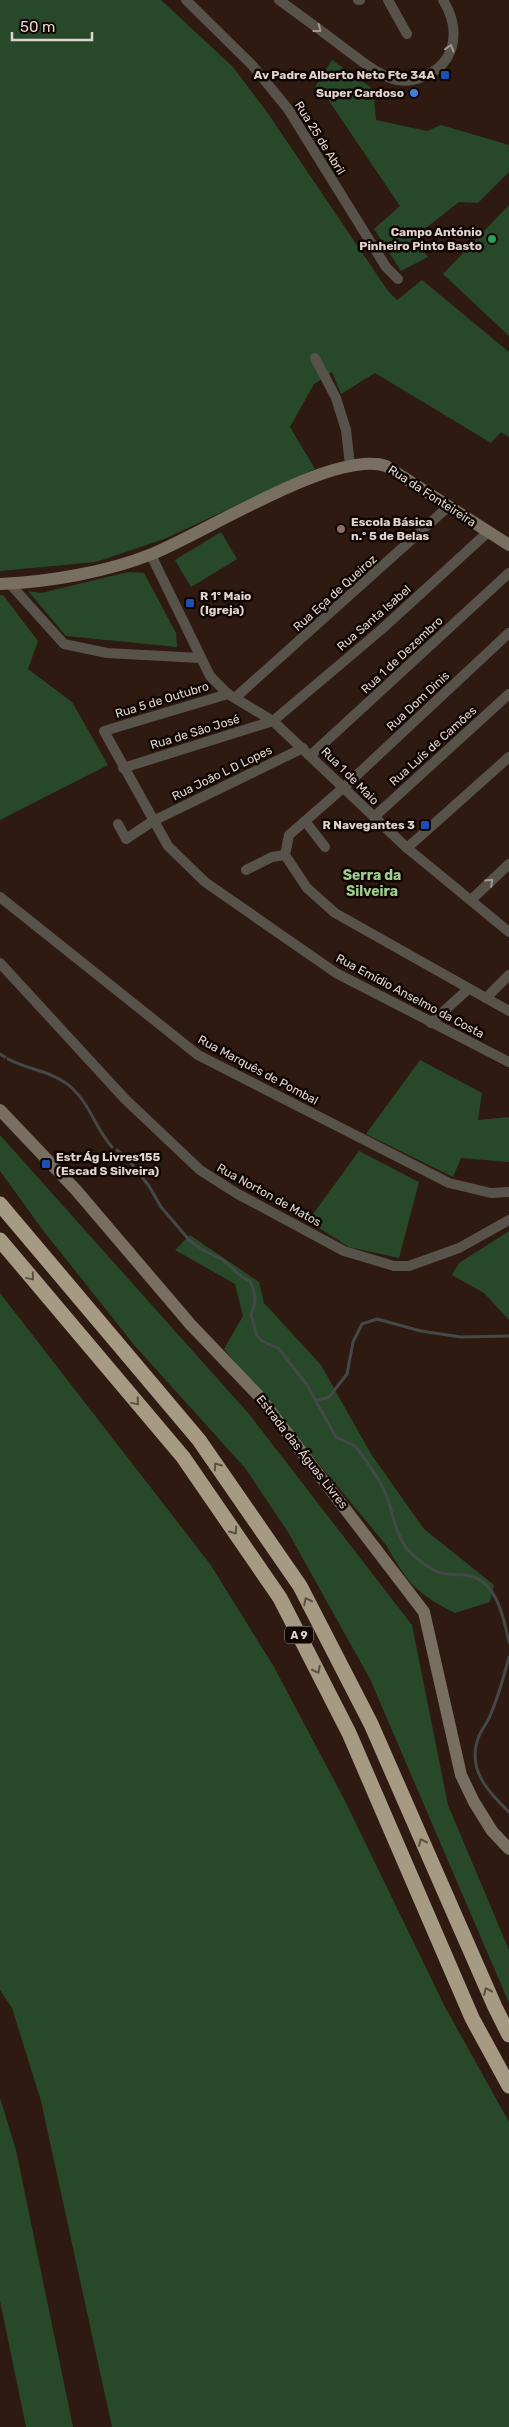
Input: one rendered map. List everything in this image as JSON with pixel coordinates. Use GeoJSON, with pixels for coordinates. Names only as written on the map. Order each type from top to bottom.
{"type":"FeatureCollection","features":[{"type":"Feature","properties":{"kind":"highway","name":"A 9"},"geometry":{"type":"LineString","coordinates":[[0,1204],[199,1440],[300,1586],[371,1724],[494,2007],[509,2034]]}},
{"type":"Feature","properties":{"kind":"highway","name":"A 9"},"geometry":{"type":"LineString","coordinates":[[0,1240],[183,1457],[280,1598],[349,1733],[472,2018],[509,2086]]}},
{"type":"Feature","properties":{"kind":"street","name":"Rua 25 de Abril"},"geometry":{"type":"LineString","coordinates":[[186,0],[252,64],[288,109],[386,267],[398,279]]}},
{"type":"Feature","properties":{"kind":"street"},"geometry":{"type":"LineString","coordinates":[[279,0],[371,68],[394,80],[424,78],[446,60],[452,49],[453,32],[452,20],[443,0]]}},
{"type":"Feature","properties":{"kind":"street"},"geometry":{"type":"LineString","coordinates":[[388,0],[407,34]]}},
{"type":"Feature","properties":{"kind":"street"},"geometry":{"type":"LineString","coordinates":[[315,358],[336,398],[346,430],[350,465]]}},
{"type":"Feature","properties":{"kind":"street","name":"Rua da Fonteireira"},"geometry":{"type":"LineString","coordinates":[[5,584],[59,578],[151,555],[264,499],[314,477],[350,465],[378,463],[386,466],[509,545]]}},
{"type":"Feature","properties":{"kind":"street","name":"Rua Eça de Queiroz"},"geometry":{"type":"LineString","coordinates":[[232,696],[343,604],[449,506]]}},
{"type":"Feature","properties":{"kind":"street","name":"Rua Santa Isabel"},"geometry":{"type":"LineString","coordinates":[[273,721],[382,629],[488,532]]}},
{"type":"Feature","properties":{"kind":"street","name":"Rua 1 de Maio"},"geometry":{"type":"LineString","coordinates":[[151,555],[210,676],[232,696],[273,721],[407,848],[509,932]]}},
{"type":"Feature","properties":{"kind":"street","name":"Rua 1 de Dezembro"},"geometry":{"type":"LineString","coordinates":[[311,755],[509,573]]}},
{"type":"Feature","properties":{"kind":"street"},"geometry":{"type":"LineString","coordinates":[[5,584],[64,644],[107,653],[200,658]]}},
{"type":"Feature","properties":{"kind":"street","name":"Rua Dom Dinis"},"geometry":{"type":"LineString","coordinates":[[285,855],[289,835],[343,788],[509,633]]}},
{"type":"Feature","properties":{"kind":"street","name":"Rua Luís de Camões"},"geometry":{"type":"LineString","coordinates":[[374,817],[509,694]]}},
{"type":"Feature","properties":{"kind":"street","name":"Rua 5 de Outubro"},"geometry":{"type":"LineString","coordinates":[[104,731],[232,696]]}},
{"type":"Feature","properties":{"kind":"street","name":"Rua de São José"},"geometry":{"type":"LineString","coordinates":[[123,768],[273,721]]}},
{"type":"Feature","properties":{"kind":"street","name":"Rua Emídio Anselmo da Costa"},"geometry":{"type":"LineString","coordinates":[[104,731],[153,821],[165,848],[205,882],[336,973],[509,1062]]}},
{"type":"Feature","properties":{"kind":"street","name":"Rua João L D Lopes"},"geometry":{"type":"LineString","coordinates":[[118,824],[126,839],[153,821],[303,748]]}},
{"type":"Feature","properties":{"kind":"street"},"geometry":{"type":"LineString","coordinates":[[407,848],[509,757]]}},
{"type":"Feature","properties":{"kind":"street"},"geometry":{"type":"LineString","coordinates":[[305,821],[325,847]]}},
{"type":"Feature","properties":{"kind":"street"},"geometry":{"type":"LineString","coordinates":[[246,870],[272,857],[285,855],[307,888],[335,913],[467,990],[509,1011]]}},
{"type":"Feature","properties":{"kind":"street"},"geometry":{"type":"LineString","coordinates":[[471,900],[509,864]]}},
{"type":"Feature","properties":{"kind":"street","name":"Rua Marquês de Pombal"},"geometry":{"type":"LineString","coordinates":[[0,897],[61,941],[128,995],[171,1035],[198,1055],[455,1181],[491,1193],[509,1192]]}},
{"type":"Feature","properties":{"kind":"street","name":"Rua Norton de Matos"},"geometry":{"type":"LineString","coordinates":[[0,963],[126,1098],[200,1170],[236,1193],[344,1251],[394,1266],[409,1266],[459,1248],[509,1220]]}},
{"type":"Feature","properties":{"kind":"street"},"geometry":{"type":"LineString","coordinates":[[486,998],[509,975]]}},
{"type":"Feature","properties":{"kind":"street"},"geometry":{"type":"LineString","coordinates":[[431,1023],[467,990]]}},
{"type":"Feature","properties":{"kind":"street"},"geometry":{"type":"LineString","coordinates":[[171,1035],[178,1026]]}},
{"type":"Feature","properties":{"kind":"street","name":"Estrada das Águas Livres"},"geometry":{"type":"LineString","coordinates":[[0,1110],[76,1190],[190,1325],[258,1395],[424,1612],[461,1775],[474,1802],[492,1831],[509,1851]]}},
{"type":"Feature","properties":{"kind":"green space"},"geometry":{"type":"Polygon","coordinates":[[[0,0],[161,0],[233,67],[267,112],[388,291],[397,300],[422,280],[509,352],[509,437],[501,432],[491,443],[375,373],[341,394],[332,372],[314,384],[290,427],[315,469],[164,539],[96,562],[0,571],[0,0]]]}},
{"type":"Feature","properties":{"kind":"green space"},"geometry":{"type":"Polygon","coordinates":[[[332,60],[373,89],[376,120],[427,131],[441,125],[509,145],[509,172],[478,203],[459,202],[422,231],[420,246],[428,257],[401,271],[374,229],[400,206],[321,89],[315,87],[332,60]]]}},
{"type":"Feature","properties":{"kind":"green space","name":"Campo António Pinheiro Pinto Basto"},"geometry":{"type":"Polygon","coordinates":[[[509,205],[509,336],[443,274],[509,205]]]}},
{"type":"Feature","properties":{"kind":"green space"},"geometry":{"type":"Polygon","coordinates":[[[221,532],[237,559],[191,587],[175,560],[221,532]]]}},
{"type":"Feature","properties":{"kind":"green space"},"geometry":{"type":"Polygon","coordinates":[[[128,572],[144,573],[176,633],[177,647],[66,636],[28,591],[41,593],[128,572]]]}},
{"type":"Feature","properties":{"kind":"green space"},"geometry":{"type":"Polygon","coordinates":[[[0,595],[3,595],[38,641],[28,669],[72,702],[108,765],[0,820],[0,595]]]}},
{"type":"Feature","properties":{"kind":"green space"},"geometry":{"type":"Polygon","coordinates":[[[420,1060],[482,1093],[478,1120],[509,1117],[509,1162],[461,1158],[453,1177],[366,1134],[420,1060]]]}},
{"type":"Feature","properties":{"kind":"green space"},"geometry":{"type":"Polygon","coordinates":[[[0,1135],[249,1414],[412,1625],[448,1805],[509,1950],[509,2003],[370,1679],[288,1532],[245,1468],[135,1346],[42,1229],[0,1171],[0,1135]]]}},
{"type":"Feature","properties":{"kind":"green space"},"geometry":{"type":"Polygon","coordinates":[[[359,1151],[419,1182],[399,1258],[349,1247],[308,1221],[359,1151]]]}},
{"type":"Feature","properties":{"kind":"green space"},"geometry":{"type":"Polygon","coordinates":[[[509,1231],[509,1320],[484,1293],[452,1275],[459,1263],[509,1231]]]}},
{"type":"Feature","properties":{"kind":"green space"},"geometry":{"type":"Polygon","coordinates":[[[190,1235],[259,1282],[264,1303],[321,1365],[371,1454],[424,1529],[494,1585],[490,1602],[455,1613],[421,1593],[407,1578],[386,1545],[224,1349],[243,1316],[235,1284],[175,1250],[190,1235]]]}},
{"type":"Feature","properties":{"kind":"green space"},"geometry":{"type":"Polygon","coordinates":[[[0,1293],[210,1564],[274,1667],[344,1799],[445,2007],[509,2122],[509,2427],[112,2427],[41,2101],[12,2008],[0,1990],[0,1293]]]}},
{"type":"Feature","properties":{"kind":"green space"},"geometry":{"type":"Polygon","coordinates":[[[0,2098],[16,2150],[73,2427],[26,2427],[0,2301],[0,2098]]]}},
{"type":"Feature","properties":{"kind":"waterway"},"geometry":{"type":"LineString","coordinates":[[0,1054],[5,1057]]}},
{"type":"Feature","properties":{"kind":"waterway"},"geometry":{"type":"LineString","coordinates":[[8,1059],[56,1077],[71,1087],[83,1101],[112,1147]]}},
{"type":"Feature","properties":{"kind":"waterway"},"geometry":{"type":"LineString","coordinates":[[117,1150],[127,1158],[149,1186],[161,1207],[190,1241],[223,1260],[242,1277],[250,1281],[255,1298],[251,1315],[257,1336],[262,1341],[279,1349],[307,1385],[336,1437],[355,1446],[366,1460],[384,1490],[397,1529],[408,1550],[431,1569],[447,1574],[471,1576],[482,1581],[489,1588],[499,1605],[509,1642]]}},
{"type":"Feature","properties":{"kind":"waterway"},"geometry":{"type":"LineString","coordinates":[[316,1401],[329,1397],[347,1374],[353,1342],[362,1324],[377,1319],[421,1331],[461,1337],[509,1336]]}},
{"type":"Feature","properties":{"kind":"waterway"},"geometry":{"type":"LineString","coordinates":[[509,1657],[493,1709],[479,1736],[475,1759],[477,1769],[486,1787],[509,1812]]}},
{"type":"Feature","properties":{"kind":"place","name":"Av Padre Alberto Neto Fte 34A"},"geometry":{"type":"Point","coordinates":[445,75]}},
{"type":"Feature","properties":{"kind":"place","name":"Super Cardoso"},"geometry":{"type":"Point","coordinates":[414,93]}},
{"type":"Feature","properties":{"kind":"place","name":"Campo António Pinheiro Pinto Basto"},"geometry":{"type":"Point","coordinates":[492,239]}},
{"type":"Feature","properties":{"kind":"place","name":"Escola Básica n.º 5 de Belas"},"geometry":{"type":"Point","coordinates":[341,529]}},
{"type":"Feature","properties":{"kind":"place","name":"R 1º Maio (Igreja)"},"geometry":{"type":"Point","coordinates":[190,603]}},
{"type":"Feature","properties":{"kind":"place","name":"R Navegantes 3"},"geometry":{"type":"Point","coordinates":[425,825]}},
{"type":"Feature","properties":{"kind":"place","name":"Estr Ág Livres155 (Escad S Silveira)"},"geometry":{"type":"Point","coordinates":[46,1164]}},
{"type":"Feature","properties":{"kind":"district","name":"Serra da Silveira"},"geometry":{"type":"Point","coordinates":[372,884]}}]}
